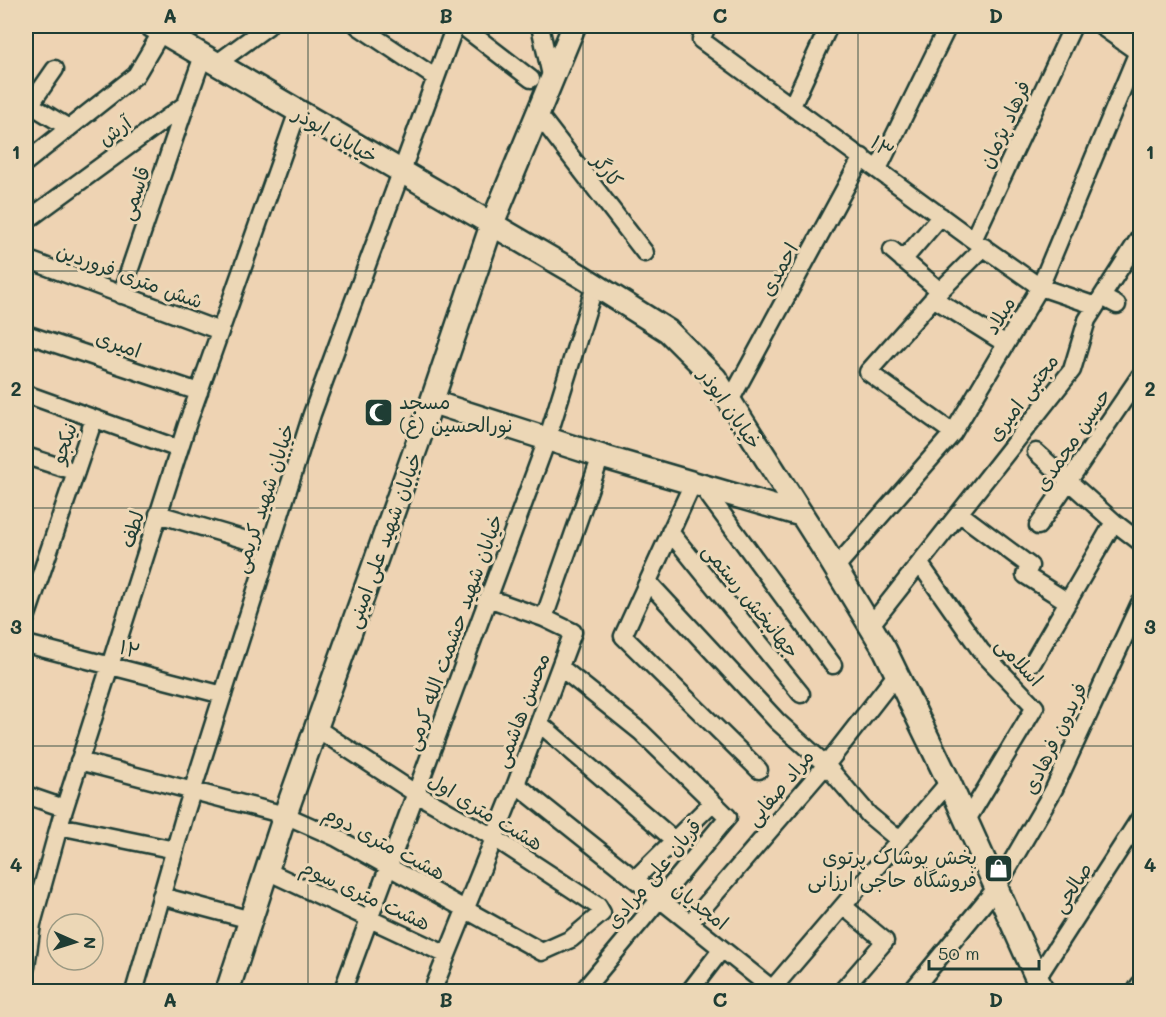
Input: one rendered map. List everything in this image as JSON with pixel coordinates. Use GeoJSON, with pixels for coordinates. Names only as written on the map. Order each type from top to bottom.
{"type":"FeatureCollection","features":[{"type":"Feature","properties":{"kind":"street"},"geometry":{"type":"LineString","coordinates":[[186,104],[209,60],[268,26]]}},
{"type":"Feature","properties":{"kind":"street"},"geometry":{"type":"LineString","coordinates":[[358,26],[436,78]]}},
{"type":"Feature","properties":{"kind":"street","name":"خیابان شهید کریمی"},"geometry":{"type":"LineString","coordinates":[[134,992],[192,791],[312,414],[455,26]]}},
{"type":"Feature","properties":{"kind":"street"},"geometry":{"type":"LineString","coordinates":[[462,26],[542,80]]}},
{"type":"Feature","properties":{"kind":"street"},"geometry":{"type":"LineString","coordinates":[[540,26],[542,80]]}},
{"type":"Feature","properties":{"kind":"street","name":"خیابان شهید علی امینی"},"geometry":{"type":"LineString","coordinates":[[227,992],[285,815],[432,402],[492,224],[538,114],[542,80],[574,26]]}},
{"type":"Feature","properties":{"kind":"street"},"geometry":{"type":"LineString","coordinates":[[792,106],[829,26]]}},
{"type":"Feature","properties":{"kind":"street"},"geometry":{"type":"LineString","coordinates":[[878,169],[948,26]]}},
{"type":"Feature","properties":{"kind":"street","name":"فرهاد پژمان"},"geometry":{"type":"LineString","coordinates":[[979,243],[1073,26]]}},
{"type":"Feature","properties":{"kind":"street"},"geometry":{"type":"LineString","coordinates":[[1106,26],[1140,49]]}},
{"type":"Feature","properties":{"kind":"street"},"geometry":{"type":"LineString","coordinates":[[26,162],[136,75],[162,28]]}},
{"type":"Feature","properties":{"kind":"street","name":"خیابان ابوذر"},"geometry":{"type":"LineString","coordinates":[[162,28],[209,60],[492,224],[668,331],[715,378],[870,626],[967,820],[1041,988]]}},
{"type":"Feature","properties":{"kind":"street","name":"۱۳"},"geometry":{"type":"LineString","coordinates":[[704,33],[792,106],[1040,286],[1117,305]]}},
{"type":"Feature","properties":{"kind":"street","name":"میلاد"},"geometry":{"type":"LineString","coordinates":[[835,568],[953,433],[1006,344],[1040,286],[1140,49]]}},
{"type":"Feature","properties":{"kind":"street"},"geometry":{"type":"LineString","coordinates":[[55,69],[28,103],[69,128]]}},
{"type":"Feature","properties":{"kind":"street","name":"آرش"},"geometry":{"type":"LineString","coordinates":[[26,221],[186,104]]}},
{"type":"Feature","properties":{"kind":"street","name":"قاسمی"},"geometry":{"type":"LineString","coordinates":[[121,295],[186,104]]}},
{"type":"Feature","properties":{"kind":"street","name":"لطف"},"geometry":{"type":"LineString","coordinates":[[26,966],[32,924],[64,808],[179,450],[298,111]]}},
{"type":"Feature","properties":{"kind":"street","name":"کارگر"},"geometry":{"type":"LineString","coordinates":[[538,114],[645,253]]}},
{"type":"Feature","properties":{"kind":"street","name":"احمدی"},"geometry":{"type":"LineString","coordinates":[[730,401],[862,157]]}},
{"type":"Feature","properties":{"kind":"street"},"geometry":{"type":"LineString","coordinates":[[941,216],[897,255],[936,295],[1006,344]]}},
{"type":"Feature","properties":{"kind":"street","name":"مجتبی امیری"},"geometry":{"type":"LineString","coordinates":[[870,626],[1072,370],[1087,320],[1140,237]]}},
{"type":"Feature","properties":{"kind":"street"},"geometry":{"type":"LineString","coordinates":[[953,433],[868,372],[979,243]]}},
{"type":"Feature","properties":{"kind":"street","name":"شش متری فروردین"},"geometry":{"type":"LineString","coordinates":[[26,259],[220,331]]}},
{"type":"Feature","properties":{"kind":"street","name":"خیابان شهید حشمت الله کرمی"},"geometry":{"type":"LineString","coordinates":[[342,992],[547,440],[595,285]]}},
{"type":"Feature","properties":{"kind":"street","name":"امیری"},"geometry":{"type":"LineString","coordinates":[[26,334],[199,392]]}},
{"type":"Feature","properties":{"kind":"street","name":"حسین محمدی"},"geometry":{"type":"LineString","coordinates":[[1038,526],[1140,376]]}},
{"type":"Feature","properties":{"kind":"street"},"geometry":{"type":"LineString","coordinates":[[26,394],[179,450]]}},
{"type":"Feature","properties":{"kind":"street"},"geometry":{"type":"LineString","coordinates":[[432,402],[547,440],[802,514]]}},
{"type":"Feature","properties":{"kind":"street","name":"نیکجو"},"geometry":{"type":"LineString","coordinates":[[26,618],[94,419]]}},
{"type":"Feature","properties":{"kind":"street"},"geometry":{"type":"LineString","coordinates":[[1036,452],[1114,522],[1138,535]]}},
{"type":"Feature","properties":{"kind":"street"},"geometry":{"type":"LineString","coordinates":[[26,456],[76,472]]}},
{"type":"Feature","properties":{"kind":"street"},"geometry":{"type":"LineString","coordinates":[[488,598],[544,618],[601,456]]}},
{"type":"Feature","properties":{"kind":"street"},"geometry":{"type":"LineString","coordinates":[[697,484],[670,532],[649,583],[623,636],[759,770]]}},
{"type":"Feature","properties":{"kind":"street"},"geometry":{"type":"LineString","coordinates":[[697,484],[833,665]]}},
{"type":"Feature","properties":{"kind":"street"},"geometry":{"type":"LineString","coordinates":[[959,513],[1030,566],[1025,574],[1068,602]]}},
{"type":"Feature","properties":{"kind":"street"},"geometry":{"type":"LineString","coordinates":[[158,514],[270,547]]}},
{"type":"Feature","properties":{"kind":"street"},"geometry":{"type":"LineString","coordinates":[[1033,662],[1114,522]]}},
{"type":"Feature","properties":{"kind":"street","name":"جهانبخش رستمی"},"geometry":{"type":"LineString","coordinates":[[670,532],[801,694]]}},
{"type":"Feature","properties":{"kind":"street","name":"اسلامی"},"geometry":{"type":"LineString","coordinates":[[920,564],[981,651],[1035,707],[967,820]]}},
{"type":"Feature","properties":{"kind":"street"},"geometry":{"type":"LineString","coordinates":[[649,583],[777,721],[826,765],[869,814],[900,840]]}},
{"type":"Feature","properties":{"kind":"street","name":"فریدون فرهادی"},"geometry":{"type":"LineString","coordinates":[[998,887],[1054,789],[1140,603]]}},
{"type":"Feature","properties":{"kind":"street","name":"محسن هاشمی"},"geometry":{"type":"LineString","coordinates":[[432,992],[516,784],[573,632],[544,618]]}},
{"type":"Feature","properties":{"kind":"street","name":"۱۲"},"geometry":{"type":"LineString","coordinates":[[26,644],[223,695]]}},
{"type":"Feature","properties":{"kind":"street","name":"قربان علی مرادی"},"geometry":{"type":"LineString","coordinates":[[560,667],[641,732],[728,817],[658,898],[582,992]]}},
{"type":"Feature","properties":{"kind":"street","name":"مراد صفایی"},"geometry":{"type":"LineString","coordinates":[[690,923],[826,765],[896,675]]}},
{"type":"Feature","properties":{"kind":"street"},"geometry":{"type":"LineString","coordinates":[[539,723],[674,840]]}},
{"type":"Feature","properties":{"kind":"street","name":"هشت متری اول"},"geometry":{"type":"LineString","coordinates":[[316,728],[415,793],[493,837],[598,906],[602,913]]}},
{"type":"Feature","properties":{"kind":"street","name":"هشت متری دوم"},"geometry":{"type":"LineString","coordinates":[[79,761],[285,815],[337,838],[542,952],[571,939],[602,913]]}},
{"type":"Feature","properties":{"kind":"street"},"geometry":{"type":"LineString","coordinates":[[774,990],[949,782]]}},
{"type":"Feature","properties":{"kind":"street","name":"امجدیان"},"geometry":{"type":"LineString","coordinates":[[516,784],[774,990]]}},
{"type":"Feature","properties":{"kind":"street"},"geometry":{"type":"LineString","coordinates":[[26,795],[64,808]]}},
{"type":"Feature","properties":{"kind":"street"},"geometry":{"type":"LineString","coordinates":[[635,879],[713,802]]}},
{"type":"Feature","properties":{"kind":"street","name":"صالحی"},"geometry":{"type":"LineString","coordinates":[[1041,988],[1140,818]]}},
{"type":"Feature","properties":{"kind":"street"},"geometry":{"type":"LineString","coordinates":[[59,826],[175,850]]}},
{"type":"Feature","properties":{"kind":"street","name":"هشت متری سوم"},"geometry":{"type":"LineString","coordinates":[[267,871],[447,955]]}},
{"type":"Feature","properties":{"kind":"street"},"geometry":{"type":"LineString","coordinates":[[911,992],[998,887]]}},
{"type":"Feature","properties":{"kind":"street"},"geometry":{"type":"LineString","coordinates":[[161,896],[250,920]]}},
{"type":"Feature","properties":{"kind":"street"},"geometry":{"type":"LineString","coordinates":[[841,992],[885,941],[843,906]]}},
{"type":"Feature","properties":{"kind":"street"},"geometry":{"type":"LineString","coordinates":[[689,992],[722,949]]}},
{"type":"Feature","properties":{"kind":"street"},"geometry":{"type":"LineString","coordinates":[[1135,992],[1140,984]]}},
{"type":"Feature","properties":{"kind":"place","name":"مسجد نورالحسین (ع)"},"geometry":{"type":"Point","coordinates":[378,413]}},
{"type":"Feature","properties":{"kind":"place","name":"پخش پوشاک پرتوی فروشگاه حاجی ارزانی"},"geometry":{"type":"Point","coordinates":[998,868]}}]}
